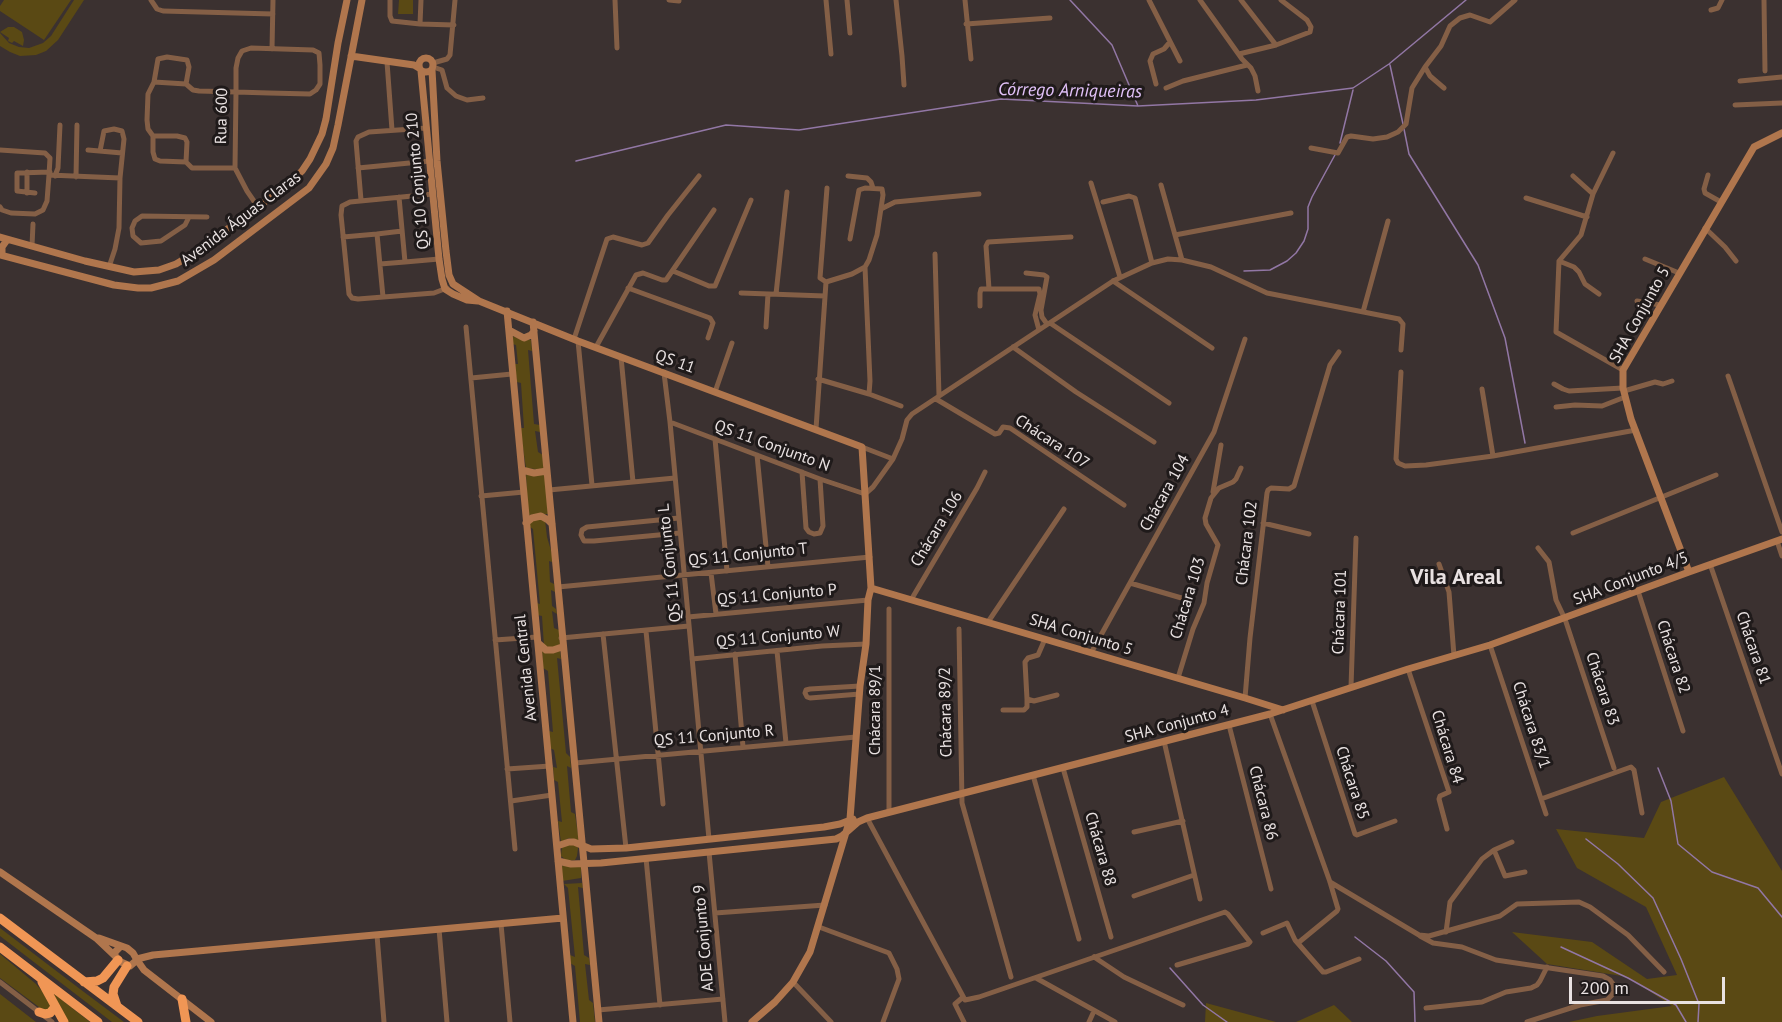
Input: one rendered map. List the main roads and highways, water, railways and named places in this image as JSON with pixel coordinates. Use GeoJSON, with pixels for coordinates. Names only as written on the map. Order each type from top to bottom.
{"type":"FeatureCollection","features":[{"type":"Feature","properties":{"kind":"highway"},"geometry":{"type":"LineString","coordinates":[[0,918],[138,1022]]}},
{"type":"Feature","properties":{"kind":"highway"},"geometry":{"type":"LineString","coordinates":[[0,947],[40,980],[98,1022]]}},
{"type":"Feature","properties":{"kind":"highway"},"geometry":{"type":"LineString","coordinates":[[84,982],[103,978],[116,958]]}},
{"type":"Feature","properties":{"kind":"highway"},"geometry":{"type":"LineString","coordinates":[[117,1006],[113,994],[114,987],[133,963]]}},
{"type":"Feature","properties":{"kind":"highway"},"geometry":{"type":"LineString","coordinates":[[40,980],[64,1022]]}},
{"type":"Feature","properties":{"kind":"highway"},"geometry":{"type":"LineString","coordinates":[[182,999],[186,1022]]}},
{"type":"Feature","properties":{"kind":"highway"},"geometry":{"type":"LineString","coordinates":[[39,1012],[50,1013],[55,1007]]}},
{"type":"Feature","properties":{"kind":"waterway"},"geometry":{"type":"LineString","coordinates":[[1070,0],[1112,45],[1138,106]]}},
{"type":"Feature","properties":{"kind":"waterway","name":"Córrego Arniqueiras"},"geometry":{"type":"LineString","coordinates":[[576,161],[726,125],[799,130],[1001,99],[1138,106],[1256,100],[1353,88],[1389,64],[1466,0]]}},
{"type":"Feature","properties":{"kind":"waterway"},"geometry":{"type":"LineString","coordinates":[[1390,65],[1403,124]]}},
{"type":"Feature","properties":{"kind":"waterway"},"geometry":{"type":"LineString","coordinates":[[1340,143],[1353,90]]}},
{"type":"Feature","properties":{"kind":"waterway"},"geometry":{"type":"LineString","coordinates":[[1404,129],[1409,154],[1478,265],[1505,338],[1525,443]]}},
{"type":"Feature","properties":{"kind":"waterway"},"geometry":{"type":"LineString","coordinates":[[1244,271],[1270,270],[1296,253],[1308,229],[1308,207],[1336,153]]}},
{"type":"Feature","properties":{"kind":"waterway"},"geometry":{"type":"LineString","coordinates":[[1658,768],[1671,801],[1678,844],[1712,872],[1758,888],[1782,917]]}},
{"type":"Feature","properties":{"kind":"waterway"},"geometry":{"type":"LineString","coordinates":[[1586,839],[1618,864],[1653,898],[1699,1004],[1698,1022]]}},
{"type":"Feature","properties":{"kind":"waterway"},"geometry":{"type":"LineString","coordinates":[[1355,937],[1386,961],[1414,992],[1415,1022]]}},
{"type":"Feature","properties":{"kind":"waterway"},"geometry":{"type":"LineString","coordinates":[[1561,947],[1628,978],[1676,1005],[1686,1022]]}},
{"type":"Feature","properties":{"kind":"waterway"},"geometry":{"type":"LineString","coordinates":[[1170,968],[1203,1005],[1227,1022]]}},
{"type":"Feature","properties":{"kind":"district","name":"Vila Areal"},"geometry":{"type":"Point","coordinates":[1456,578]}}]}
